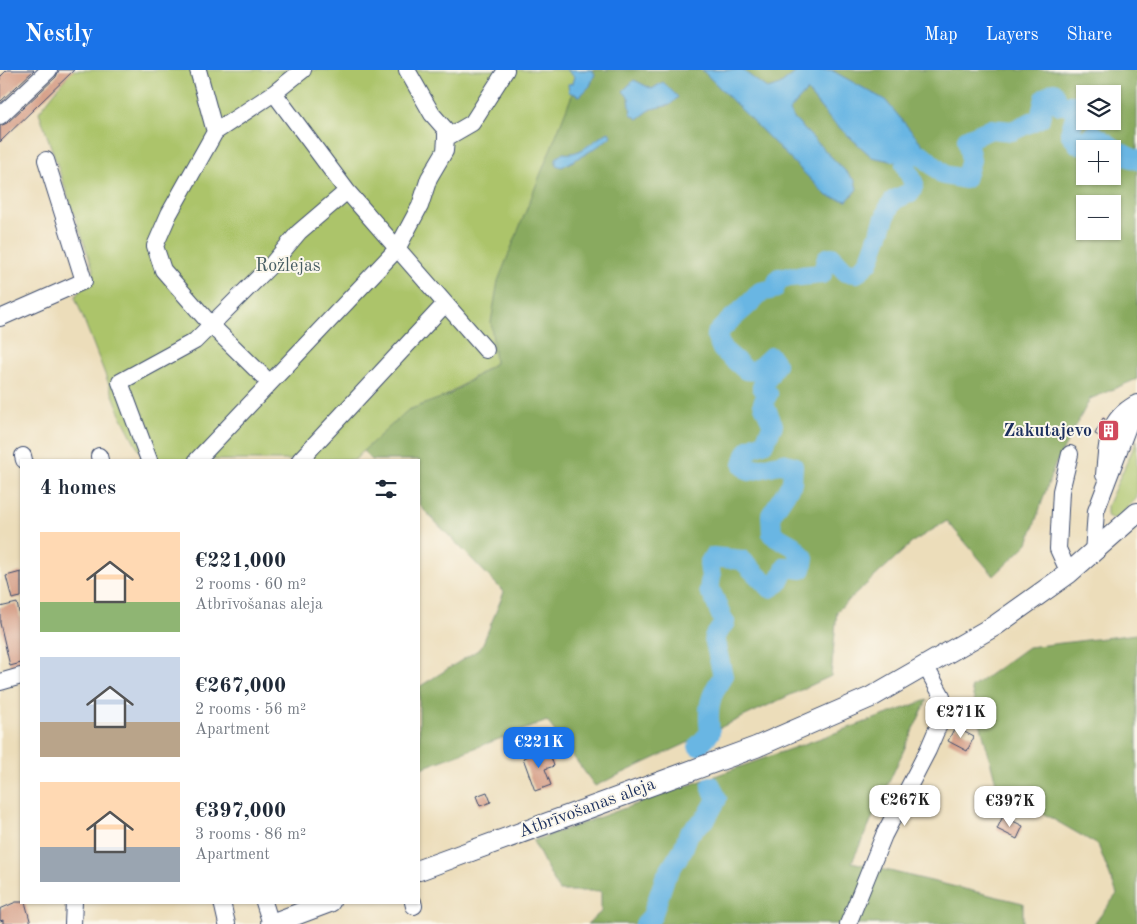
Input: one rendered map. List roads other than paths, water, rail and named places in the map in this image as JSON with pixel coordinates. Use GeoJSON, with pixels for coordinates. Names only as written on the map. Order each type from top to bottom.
{"type":"FeatureCollection","features":[{"type":"Feature","properties":{"kind":"main road","name":"Atbrīvošanas aleja"},"geometry":{"type":"LineString","coordinates":[[420,870],[756,747],[840,712],[926,667],[996,625],[1093,553],[1137,513]]}},
{"type":"Feature","properties":{"kind":"main road"},"geometry":{"type":"LineString","coordinates":[[271,924],[325,904]]}},
{"type":"Feature","properties":{"kind":"street"},"geometry":{"type":"LineString","coordinates":[[0,116],[49,70]]}},
{"type":"Feature","properties":{"kind":"street"},"geometry":{"type":"LineString","coordinates":[[198,70],[215,132]]}},
{"type":"Feature","properties":{"kind":"street"},"geometry":{"type":"LineString","coordinates":[[270,383],[212,326],[163,270],[156,246],[169,214],[215,132],[274,93],[303,70]]}},
{"type":"Feature","properties":{"kind":"street"},"geometry":{"type":"LineString","coordinates":[[198,459],[397,249],[420,206],[429,178],[445,150],[446,138],[446,130],[432,114],[407,70]]}},
{"type":"Feature","properties":{"kind":"street"},"geometry":{"type":"LineString","coordinates":[[446,138],[472,123],[506,70]]}},
{"type":"Feature","properties":{"kind":"street"},"geometry":{"type":"LineString","coordinates":[[274,93],[347,191],[486,350]]}},
{"type":"Feature","properties":{"kind":"street"},"geometry":{"type":"LineString","coordinates":[[0,318],[84,281],[46,160]]}},
{"type":"Feature","properties":{"kind":"street"},"geometry":{"type":"LineString","coordinates":[[149,459],[120,382],[195,342],[299,232],[347,191]]}},
{"type":"Feature","properties":{"kind":"street"},"geometry":{"type":"LineString","coordinates":[[301,459],[445,304]]}},
{"type":"Feature","properties":{"kind":"street"},"geometry":{"type":"LineString","coordinates":[[1093,553],[1094,524],[1103,493],[1136,404]]}},
{"type":"Feature","properties":{"kind":"street"},"geometry":{"type":"LineString","coordinates":[[1068,572],[1058,549],[1061,491],[1070,454]]}},
{"type":"Feature","properties":{"kind":"street"},"geometry":{"type":"LineString","coordinates":[[848,924],[884,835],[928,750],[940,722],[942,696],[926,667]]}},
{"type":"Feature","properties":{"kind":"street"},"geometry":{"type":"LineString","coordinates":[[0,682],[20,676]]}},
{"type":"Feature","properties":{"kind":"street"},"geometry":{"type":"LineString","coordinates":[[73,924],[74,904]]}},
{"type":"Feature","properties":{"kind":"street"},"geometry":{"type":"LineString","coordinates":[[222,904],[227,924]]}},
{"type":"Feature","properties":{"kind":"street"},"geometry":{"type":"LineString","coordinates":[[265,904],[271,924]]}},
{"type":"Feature","properties":{"kind":"water"},"geometry":{"type":"Polygon","coordinates":[[[567,70],[592,70],[595,74],[590,86],[580,96],[569,92],[568,84],[573,83],[575,77],[567,70]]]}},
{"type":"Feature","properties":{"kind":"water"},"geometry":{"type":"Polygon","coordinates":[[[702,70],[742,70],[768,89],[780,85],[799,70],[831,70],[885,100],[923,145],[922,155],[912,153],[905,164],[872,157],[830,119],[807,91],[789,111],[795,120],[855,181],[857,189],[847,201],[827,196],[702,70]]]}},
{"type":"Feature","properties":{"kind":"water"},"geometry":{"type":"Polygon","coordinates":[[[634,80],[652,89],[663,82],[678,97],[670,105],[651,109],[638,119],[631,114],[629,98],[623,91],[634,80]]]}},
{"type":"Feature","properties":{"kind":"water"},"geometry":{"type":"Polygon","coordinates":[[[609,132],[611,136],[594,149],[562,167],[556,165],[556,158],[563,153],[581,150],[609,132]]]}},
{"type":"Feature","properties":{"kind":"waterway"},"geometry":{"type":"LineString","coordinates":[[698,746],[710,733],[710,703],[723,676],[714,638],[725,622],[709,590],[711,577],[709,564],[713,557],[742,560],[770,588],[778,583],[786,567],[802,569],[804,558],[793,546],[772,534],[771,515],[792,483],[793,466],[783,463],[749,471],[743,465],[747,453],[755,446],[764,443],[773,425],[763,403],[768,394],[762,387],[776,364],[771,357],[756,371],[746,370],[722,349],[716,335],[760,292],[774,289],[779,278],[822,274],[827,258],[832,257],[846,272],[857,273],[869,262],[888,209],[894,200],[911,192],[914,184],[905,164],[912,153],[922,155],[944,175],[965,179],[971,160],[967,139],[991,129],[1012,131],[1040,118],[1045,98],[1054,92],[1060,105],[1076,105]]}},
{"type":"Feature","properties":{"kind":"waterway"},"geometry":{"type":"LineString","coordinates":[[1076,117],[1070,133],[1078,144],[1094,135],[1124,155],[1137,160]]}},
{"type":"Feature","properties":{"kind":"waterway"},"geometry":{"type":"LineString","coordinates":[[645,924],[652,916],[665,878],[683,849],[689,833],[707,817],[717,799],[711,786]]}},
{"type":"Feature","properties":{"kind":"place","name":"Zakutajevo"},"geometry":{"type":"Point","coordinates":[1108,431]}},
{"type":"Feature","properties":{"kind":"park label","name":"Rožlejas"},"geometry":{"type":"Point","coordinates":[288,266]}}]}
